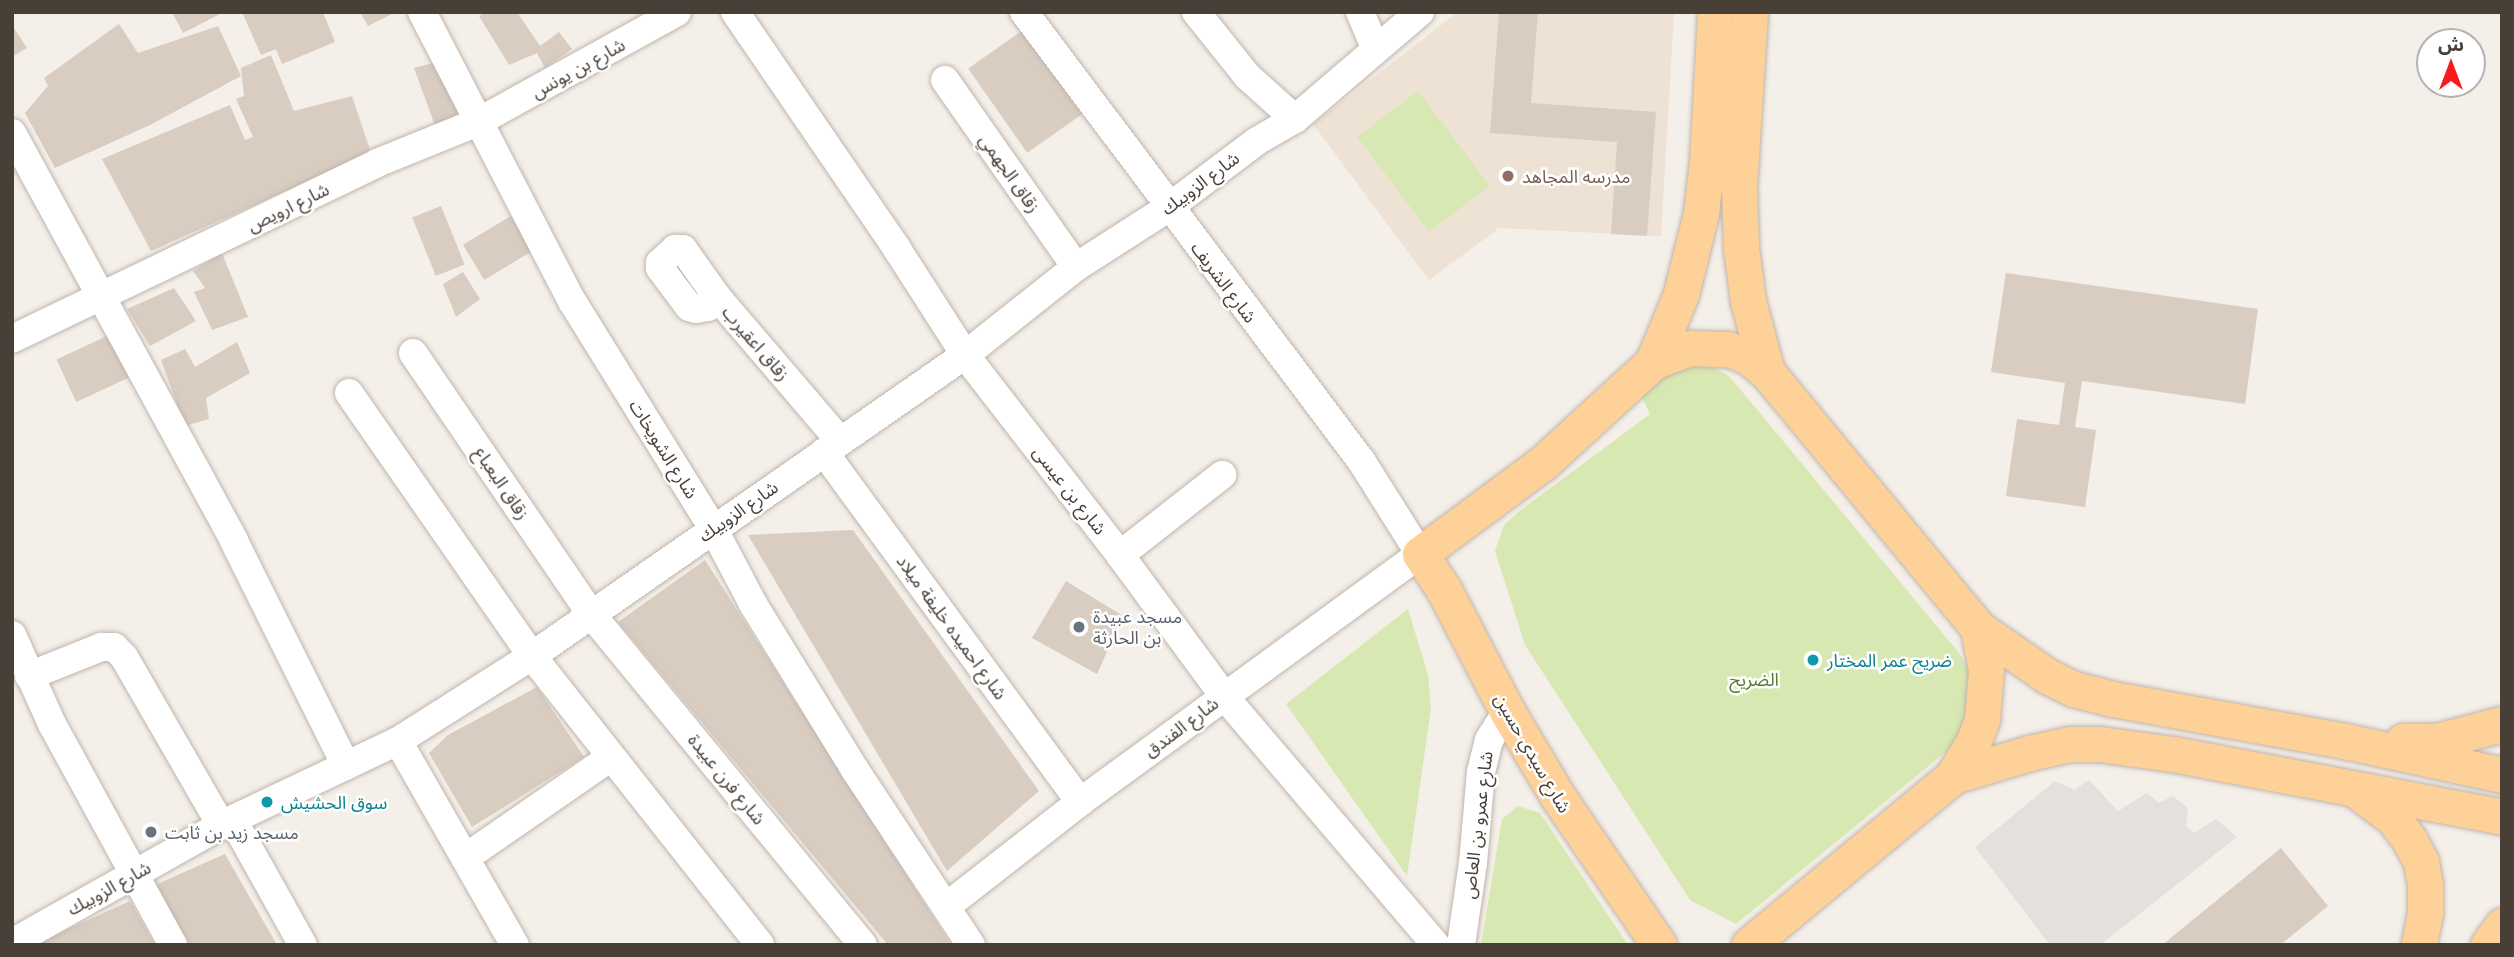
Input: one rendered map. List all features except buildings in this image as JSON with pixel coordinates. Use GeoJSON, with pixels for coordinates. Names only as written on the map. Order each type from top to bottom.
{"type":"FeatureCollection","features":[{"type":"Feature","properties":{"kind":"main road"},"geometry":{"type":"LineString","coordinates":[[1653,362],[1681,293],[1701,213],[1707,162],[1715,12]]}},
{"type":"Feature","properties":{"kind":"main road"},"geometry":{"type":"LineString","coordinates":[[1750,12],[1740,187],[1741,248],[1748,301],[1766,372]]}},
{"type":"Feature","properties":{"kind":"main road"},"geometry":{"type":"LineString","coordinates":[[1420,554],[1544,462],[1653,362],[1690,348],[1708,347],[1746,356],[1766,372],[1978,628],[2047,676],[2074,689],[2345,741],[2502,775]]}},
{"type":"Feature","properties":{"kind":"main road","name":"شارع سيدي حسين"},"geometry":{"type":"LineString","coordinates":[[1420,554],[1444,590],[1507,710],[1558,797],[1659,945]]}},
{"type":"Feature","properties":{"kind":"main road"},"geometry":{"type":"LineString","coordinates":[[1749,945],[1953,776],[1973,743],[1982,719],[1986,670],[1978,628]]}},
{"type":"Feature","properties":{"kind":"main road"},"geometry":{"type":"LineString","coordinates":[[2345,741],[2437,741],[2502,724]]}},
{"type":"Feature","properties":{"kind":"main road"},"geometry":{"type":"LineString","coordinates":[[1953,776],[2070,744],[2099,744],[2199,759],[2502,817]]}},
{"type":"Feature","properties":{"kind":"main road"},"geometry":{"type":"LineString","coordinates":[[2355,789],[2393,818],[2409,839],[2421,862],[2425,885],[2425,913],[2419,945]]}},
{"type":"Feature","properties":{"kind":"main road"},"geometry":{"type":"LineString","coordinates":[[2488,945],[2502,926]]}},
{"type":"Feature","properties":{"kind":"street","name":"شارع الشويخات"},"geometry":{"type":"LineString","coordinates":[[422,12],[572,301],[713,528],[741,583],[789,663],[899,838],[971,945]]}},
{"type":"Feature","properties":{"kind":"street","name":"شارع بن يونس"},"geometry":{"type":"LineString","coordinates":[[478,122],[677,12]]}},
{"type":"Feature","properties":{"kind":"street","name":"شارع بن عيسى"},"geometry":{"type":"LineString","coordinates":[[734,12],[897,250],[965,355],[1120,555],[1224,696],[1436,945]]}},
{"type":"Feature","properties":{"kind":"street","name":"شارع الشريف"},"geometry":{"type":"LineString","coordinates":[[1024,12],[1168,208],[1362,462],[1420,554]]}},
{"type":"Feature","properties":{"kind":"street"},"geometry":{"type":"LineString","coordinates":[[1196,12],[1247,76],[1295,119]]}},
{"type":"Feature","properties":{"kind":"street"},"geometry":{"type":"LineString","coordinates":[[1360,12],[1376,48]]}},
{"type":"Feature","properties":{"kind":"street","name":"شارع الزوبيك"},"geometry":{"type":"LineString","coordinates":[[13,943],[227,823],[398,741],[532,656],[965,355],[1076,267],[1168,208],[1257,141],[1295,119],[1420,12]]}},
{"type":"Feature","properties":{"kind":"street","name":"زقاق الجهمي"},"geometry":{"type":"LineString","coordinates":[[945,80],[1076,267]]}},
{"type":"Feature","properties":{"kind":"street","name":"شارع ارويص"},"geometry":{"type":"LineString","coordinates":[[12,339],[377,163],[478,122]]}},
{"type":"Feature","properties":{"kind":"street"},"geometry":{"type":"LineString","coordinates":[[12,133],[53,204],[100,298],[233,541],[346,766]]}},
{"type":"Feature","properties":{"kind":"street","name":"زقاق اعقيرب"},"geometry":{"type":"LineString","coordinates":[[675,249],[683,249],[687,253],[717,297],[832,446]]}},
{"type":"Feature","properties":{"kind":"street","name":"زقاق البعباع"},"geometry":{"type":"LineString","coordinates":[[413,353],[592,614]]}},
{"type":"Feature","properties":{"kind":"street"},"geometry":{"type":"LineString","coordinates":[[349,393],[532,656],[760,945]]}},
{"type":"Feature","properties":{"kind":"street","name":"شارع احميده خليفة ميلاد"},"geometry":{"type":"LineString","coordinates":[[832,446],[1080,802]]}},
{"type":"Feature","properties":{"kind":"street"},"geometry":{"type":"LineString","coordinates":[[1120,555],[1222,475]]}},
{"type":"Feature","properties":{"kind":"street","name":"شارع الفندق"},"geometry":{"type":"LineString","coordinates":[[947,906],[1080,802],[1420,554]]}},
{"type":"Feature","properties":{"kind":"street","name":"شارع فرن عبيدة"},"geometry":{"type":"LineString","coordinates":[[592,614],[863,945]]}},
{"type":"Feature","properties":{"kind":"street"},"geometry":{"type":"LineString","coordinates":[[12,635],[52,724],[173,945]]}},
{"type":"Feature","properties":{"kind":"street"},"geometry":{"type":"LineString","coordinates":[[29,676],[101,647],[114,648],[124,657],[303,945]]}},
{"type":"Feature","properties":{"kind":"street","name":"شارع عمرو بن العاص"},"geometry":{"type":"LineString","coordinates":[[1461,945],[1473,863],[1481,772],[1489,740],[1507,710]]}},
{"type":"Feature","properties":{"kind":"street"},"geometry":{"type":"LineString","coordinates":[[398,741],[515,945]]}},
{"type":"Feature","properties":{"kind":"street"},"geometry":{"type":"LineString","coordinates":[[465,858],[611,757]]}},
{"type":"Feature","properties":{"kind":"shaded area","name":"مدرسه المجاهد"},"geometry":{"type":"Polygon","coordinates":[[[1458,12],[1674,12],[1661,236],[1499,228],[1429,280],[1313,124],[1458,12]]]}},
{"type":"Feature","properties":{"kind":"shaded area"},"geometry":{"type":"Polygon","coordinates":[[[2089,780],[2118,811],[2147,793],[2159,803],[2173,796],[2188,808],[2186,826],[2194,833],[2216,819],[2237,837],[2100,945],[2050,945],[1975,847],[2055,781],[2074,790],[2089,780]]]}},
{"type":"Feature","properties":{"kind":"green space"},"geometry":{"type":"Polygon","coordinates":[[[1418,91],[1490,186],[1429,232],[1357,137],[1418,91]]]}},
{"type":"Feature","properties":{"kind":"green space","name":"الضريح"},"geometry":{"type":"Polygon","coordinates":[[[1703,361],[1730,377],[1959,653],[1975,680],[1964,737],[1736,924],[1690,900],[1525,645],[1495,551],[1504,525],[1517,513],[1650,414],[1640,394],[1653,376],[1703,361]]]}},
{"type":"Feature","properties":{"kind":"green space"},"geometry":{"type":"Polygon","coordinates":[[[1408,609],[1428,675],[1431,708],[1407,876],[1286,704],[1408,609]]]}},
{"type":"Feature","properties":{"kind":"green space"},"geometry":{"type":"Polygon","coordinates":[[[1518,806],[1540,813],[1628,945],[1481,945],[1502,819],[1518,806]]]}},
{"type":"Feature","properties":{"kind":"place","name":"مدرسه المجاهد"},"geometry":{"type":"Point","coordinates":[1508,176]}},
{"type":"Feature","properties":{"kind":"place","name":"مسجد عبيدة بن الحارثة"},"geometry":{"type":"Point","coordinates":[1079,627]}},
{"type":"Feature","properties":{"kind":"place","name":"ضريح عمر المختار"},"geometry":{"type":"Point","coordinates":[1813,660]}},
{"type":"Feature","properties":{"kind":"place","name":"سوق الحشيش"},"geometry":{"type":"Point","coordinates":[267,802]}},
{"type":"Feature","properties":{"kind":"place","name":"مسجد زيد بن ثابت"},"geometry":{"type":"Point","coordinates":[151,832]}}]}
